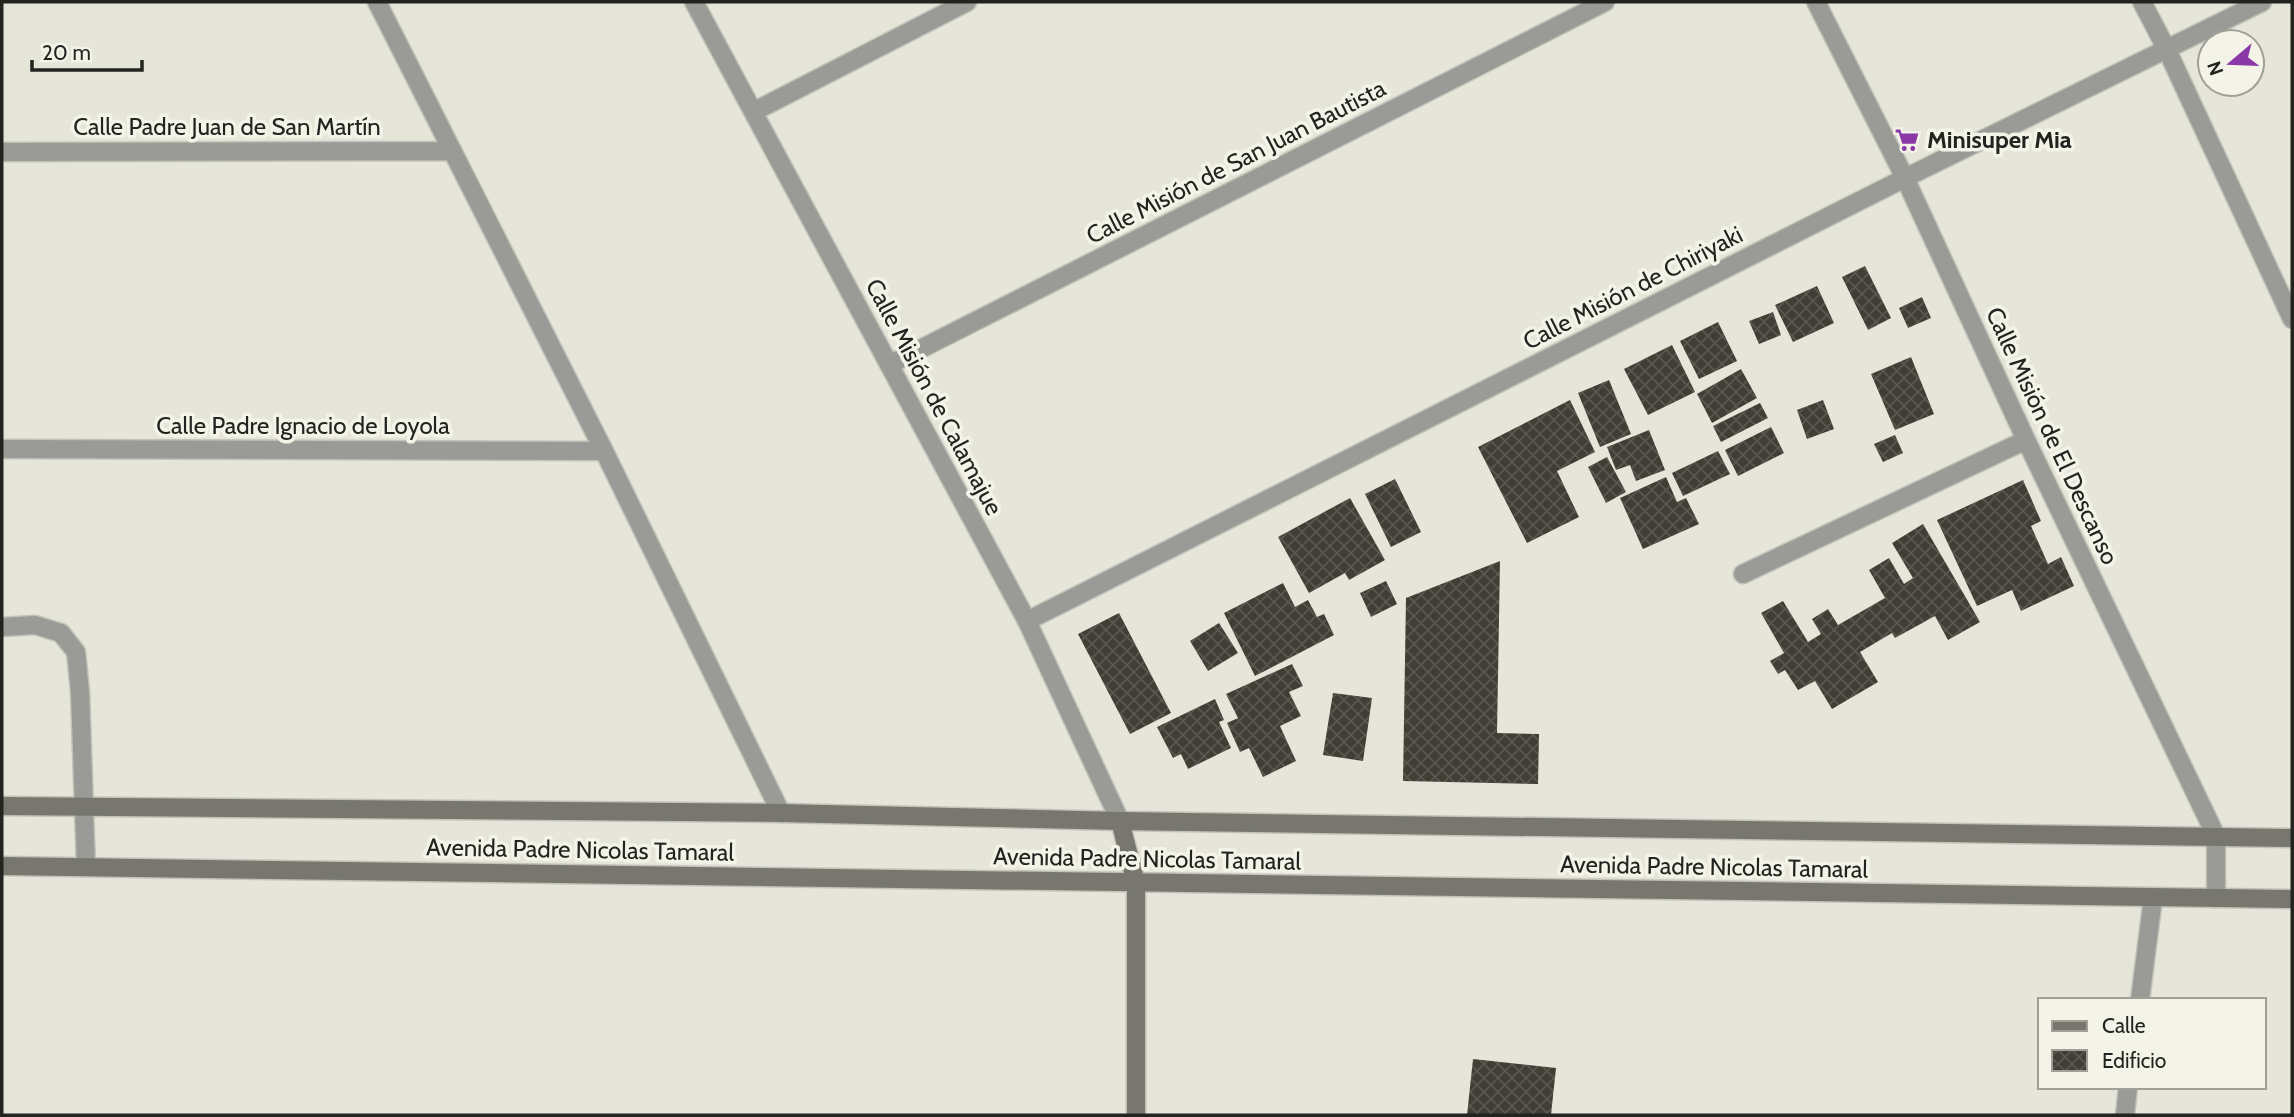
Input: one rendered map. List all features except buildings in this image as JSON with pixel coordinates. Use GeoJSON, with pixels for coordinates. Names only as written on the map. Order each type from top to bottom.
{"type":"FeatureCollection","features":[{"type":"Feature","properties":{"kind":"street"},"geometry":{"type":"LineString","coordinates":[[377,2],[604,451],[780,813]]}},
{"type":"Feature","properties":{"kind":"street","name":"Calle Misión de Calamajue"},"geometry":{"type":"LineString","coordinates":[[694,2],[1027,621],[1120,821]]}},
{"type":"Feature","properties":{"kind":"street"},"geometry":{"type":"LineString","coordinates":[[752,111],[967,2]]}},
{"type":"Feature","properties":{"kind":"street","name":"Calle Misión de San Juan Bautista"},"geometry":{"type":"LineString","coordinates":[[889,365],[1605,2]]}},
{"type":"Feature","properties":{"kind":"street","name":"Calle Misión de El Descanso"},"geometry":{"type":"LineString","coordinates":[[1816,2],[1905,178],[2026,440],[2216,836],[2216,898]]}},
{"type":"Feature","properties":{"kind":"street"},"geometry":{"type":"LineString","coordinates":[[2143,2],[2292,319]]}},
{"type":"Feature","properties":{"kind":"street","name":"Calle Misión de Chiriyaki"},"geometry":{"type":"LineString","coordinates":[[1027,621],[1905,178],[2262,2]]}},
{"type":"Feature","properties":{"kind":"street","name":"Calle Padre Juan de San Martín"},"geometry":{"type":"LineString","coordinates":[[2,152],[452,151]]}},
{"type":"Feature","properties":{"kind":"street"},"geometry":{"type":"LineString","coordinates":[[1743,574],[2026,440]]}},
{"type":"Feature","properties":{"kind":"street","name":"Calle Padre Ignacio de Loyola"},"geometry":{"type":"LineString","coordinates":[[2,449],[604,451]]}},
{"type":"Feature","properties":{"kind":"street"},"geometry":{"type":"LineString","coordinates":[[2,627],[35,625],[61,633],[76,652],[80,692],[86,867]]}},
{"type":"Feature","properties":{"kind":"street","name":"Avenida Padre Nicolas Tamaral"},"geometry":{"type":"LineString","coordinates":[[2,806],[780,813],[1120,821],[2292,838]]}},
{"type":"Feature","properties":{"kind":"street"},"geometry":{"type":"LineString","coordinates":[[1120,821],[1136,883],[1136,1115]]}},
{"type":"Feature","properties":{"kind":"street","name":"Avenida Padre Nicolas Tamaral"},"geometry":{"type":"LineString","coordinates":[[2,866],[2292,899]]}},
{"type":"Feature","properties":{"kind":"street"},"geometry":{"type":"LineString","coordinates":[[2140,998],[2153,898]]}},
{"type":"Feature","properties":{"kind":"street"},"geometry":{"type":"LineString","coordinates":[[2125,1115],[2128,1089]]}},
{"type":"Feature","properties":{"kind":"place","name":"Minisuper Mia"},"geometry":{"type":"Point","coordinates":[1907,140]}}]}
